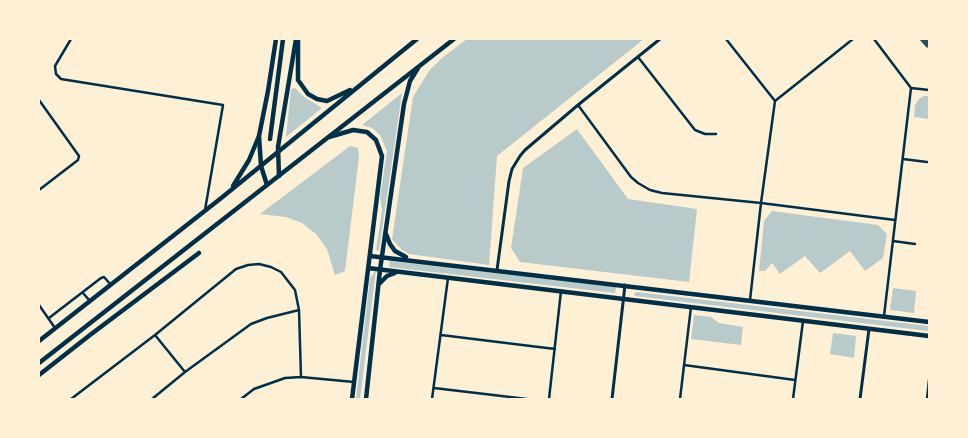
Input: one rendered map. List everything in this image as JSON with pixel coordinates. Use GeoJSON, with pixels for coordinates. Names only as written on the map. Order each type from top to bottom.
{"type":"FeatureCollection","features":[{"type":"Feature","properties":{"kind":"main road"},"geometry":{"type":"LineString","coordinates":[[267,185],[258,151],[276,39]]}},
{"type":"Feature","properties":{"kind":"main road"},"geometry":{"type":"LineString","coordinates":[[270,139],[284,39]]}},
{"type":"Feature","properties":{"kind":"main road"},"geometry":{"type":"LineString","coordinates":[[297,39],[298,80],[308,94],[317,99],[327,101],[355,88]]}},
{"type":"Feature","properties":{"kind":"main road"},"geometry":{"type":"LineString","coordinates":[[279,176],[278,152],[297,39]]}},
{"type":"Feature","properties":{"kind":"main road"},"geometry":{"type":"LineString","coordinates":[[39,341],[229,192],[417,39]]}},
{"type":"Feature","properties":{"kind":"main road"},"geometry":{"type":"LineString","coordinates":[[39,363],[454,39]]}},
{"type":"Feature","properties":{"kind":"main road"},"geometry":{"type":"LineString","coordinates":[[366,399],[378,285],[404,104],[410,82],[419,66]]}},
{"type":"Feature","properties":{"kind":"main road"},"geometry":{"type":"LineString","coordinates":[[327,137],[360,130],[371,135],[379,145],[382,156],[352,399]]}},
{"type":"Feature","properties":{"kind":"main road"},"geometry":{"type":"LineString","coordinates":[[229,192],[249,160],[259,136]]}},
{"type":"Feature","properties":{"kind":"main road"},"geometry":{"type":"LineString","coordinates":[[385,232],[395,251],[412,260]]}},
{"type":"Feature","properties":{"kind":"main road"},"geometry":{"type":"LineString","coordinates":[[39,376],[199,253]]}},
{"type":"Feature","properties":{"kind":"main road"},"geometry":{"type":"LineString","coordinates":[[370,256],[929,322]]}},
{"type":"Feature","properties":{"kind":"main road"},"geometry":{"type":"LineString","coordinates":[[368,268],[929,336]]}},
{"type":"Feature","properties":{"kind":"main road"},"geometry":{"type":"LineString","coordinates":[[378,285],[387,276],[398,272]]}},
{"type":"Feature","properties":{"kind":"street"},"geometry":{"type":"LineString","coordinates":[[71,39],[55,66],[56,74],[61,78],[223,105],[205,211]]}},
{"type":"Feature","properties":{"kind":"street"},"geometry":{"type":"LineString","coordinates":[[498,270],[509,180],[516,162],[525,150],[660,39]]}},
{"type":"Feature","properties":{"kind":"street"},"geometry":{"type":"LineString","coordinates":[[726,39],[775,101]]}},
{"type":"Feature","properties":{"kind":"street"},"geometry":{"type":"LineString","coordinates":[[750,300],[775,101],[853,39]]}},
{"type":"Feature","properties":{"kind":"street"},"geometry":{"type":"LineString","coordinates":[[874,39],[911,88],[884,316]]}},
{"type":"Feature","properties":{"kind":"street"},"geometry":{"type":"LineString","coordinates":[[638,57],[696,130],[705,134],[716,134]]}},
{"type":"Feature","properties":{"kind":"street"},"geometry":{"type":"LineString","coordinates":[[911,88],[929,90]]}},
{"type":"Feature","properties":{"kind":"street"},"geometry":{"type":"LineString","coordinates":[[39,100],[79,156],[78,160],[39,190]]}},
{"type":"Feature","properties":{"kind":"street"},"geometry":{"type":"LineString","coordinates":[[578,105],[631,177],[645,188],[662,193],[895,220]]}},
{"type":"Feature","properties":{"kind":"street"},"geometry":{"type":"LineString","coordinates":[[903,159],[926,162]]}},
{"type":"Feature","properties":{"kind":"street"},"geometry":{"type":"LineString","coordinates":[[892,241],[916,244]]}},
{"type":"Feature","properties":{"kind":"street"},"geometry":{"type":"LineString","coordinates":[[71,399],[236,269],[248,265],[271,266],[281,272],[295,290],[299,310],[301,377]]}},
{"type":"Feature","properties":{"kind":"street"},"geometry":{"type":"LineString","coordinates":[[48,318],[102,277],[111,285]]}},
{"type":"Feature","properties":{"kind":"street"},"geometry":{"type":"LineString","coordinates":[[432,399],[448,278]]}},
{"type":"Feature","properties":{"kind":"street"},"geometry":{"type":"LineString","coordinates":[[612,399],[625,285]]}},
{"type":"Feature","properties":{"kind":"street"},"geometry":{"type":"LineString","coordinates":[[549,399],[562,291]]}},
{"type":"Feature","properties":{"kind":"street"},"geometry":{"type":"LineString","coordinates":[[82,292],[90,301]]}},
{"type":"Feature","properties":{"kind":"street"},"geometry":{"type":"LineString","coordinates":[[39,305],[55,328]]}},
{"type":"Feature","properties":{"kind":"street"},"geometry":{"type":"LineString","coordinates":[[680,399],[691,307]]}},
{"type":"Feature","properties":{"kind":"street"},"geometry":{"type":"LineString","coordinates":[[152,399],[185,372],[251,324],[299,310]]}},
{"type":"Feature","properties":{"kind":"street"},"geometry":{"type":"LineString","coordinates":[[793,399],[803,321]]}},
{"type":"Feature","properties":{"kind":"street"},"geometry":{"type":"LineString","coordinates":[[860,399],[869,329]]}},
{"type":"Feature","properties":{"kind":"street"},"geometry":{"type":"LineString","coordinates":[[154,335],[185,372]]}},
{"type":"Feature","properties":{"kind":"street"},"geometry":{"type":"LineString","coordinates":[[441,335],[555,350]]}},
{"type":"Feature","properties":{"kind":"street"},"geometry":{"type":"LineString","coordinates":[[684,365],[795,380]]}},
{"type":"Feature","properties":{"kind":"street"},"geometry":{"type":"LineString","coordinates":[[241,399],[254,389],[285,378],[301,377],[354,382]]}},
{"type":"Feature","properties":{"kind":"street"},"geometry":{"type":"LineString","coordinates":[[928,397],[929,380]]}},
{"type":"Feature","properties":{"kind":"street"},"geometry":{"type":"LineString","coordinates":[[434,388],[527,399]]}},
{"type":"Feature","properties":{"kind":"shaded area"},"geometry":{"type":"Polygon","coordinates":[[[467,39],[644,39],[497,156],[489,265],[409,254],[401,249],[392,239],[413,97],[429,71],[442,58],[467,39]]]}},
{"type":"Feature","properties":{"kind":"shaded area"},"geometry":{"type":"Polygon","coordinates":[[[295,88],[304,97],[322,108],[286,137],[291,89],[295,88]]]}},
{"type":"Feature","properties":{"kind":"shaded area"},"geometry":{"type":"Polygon","coordinates":[[[402,93],[379,251],[376,250],[382,210],[380,197],[387,151],[380,135],[372,128],[362,125],[402,93]]]}},
{"type":"Feature","properties":{"kind":"shaded area"},"geometry":{"type":"Polygon","coordinates":[[[924,96],[929,96],[929,119],[914,117],[915,105],[924,96]]]}},
{"type":"Feature","properties":{"kind":"shaded area"},"geometry":{"type":"Polygon","coordinates":[[[577,129],[628,199],[697,209],[689,282],[520,262],[511,248],[523,168],[577,129]]]}},
{"type":"Feature","properties":{"kind":"shaded area"},"geometry":{"type":"Polygon","coordinates":[[[350,146],[358,148],[359,157],[345,271],[335,275],[327,249],[316,234],[302,223],[286,217],[260,214],[350,146]]]}},
{"type":"Feature","properties":{"kind":"shaded area"},"geometry":{"type":"Polygon","coordinates":[[[772,211],[878,225],[887,234],[883,258],[865,271],[850,251],[820,273],[805,256],[780,274],[772,263],[765,271],[759,271],[764,221],[772,211]]]}},
{"type":"Feature","properties":{"kind":"shaded area"},"geometry":{"type":"Polygon","coordinates":[[[390,261],[616,287],[615,293],[389,267],[390,261]]]}},
{"type":"Feature","properties":{"kind":"shaded area"},"geometry":{"type":"Polygon","coordinates":[[[376,270],[360,399],[356,399],[370,278],[376,270]]]}},
{"type":"Feature","properties":{"kind":"shaded area"},"geometry":{"type":"Polygon","coordinates":[[[893,288],[916,291],[914,313],[890,310],[893,288]]]}},
{"type":"Feature","properties":{"kind":"shaded area"},"geometry":{"type":"Polygon","coordinates":[[[636,292],[929,326],[929,331],[635,296],[636,292]]]}},
{"type":"Feature","properties":{"kind":"shaded area"},"geometry":{"type":"Polygon","coordinates":[[[694,315],[711,317],[719,323],[743,327],[741,345],[691,339],[694,315]]]}},
{"type":"Feature","properties":{"kind":"shaded area"},"geometry":{"type":"Polygon","coordinates":[[[833,333],[856,336],[854,358],[830,354],[833,333]]]}},
{"type":"Feature","properties":{"kind":"building"},"geometry":{"type":"Polygon","coordinates":[[[919,39],[929,39],[929,46],[927,48],[919,39]]]}}]}
